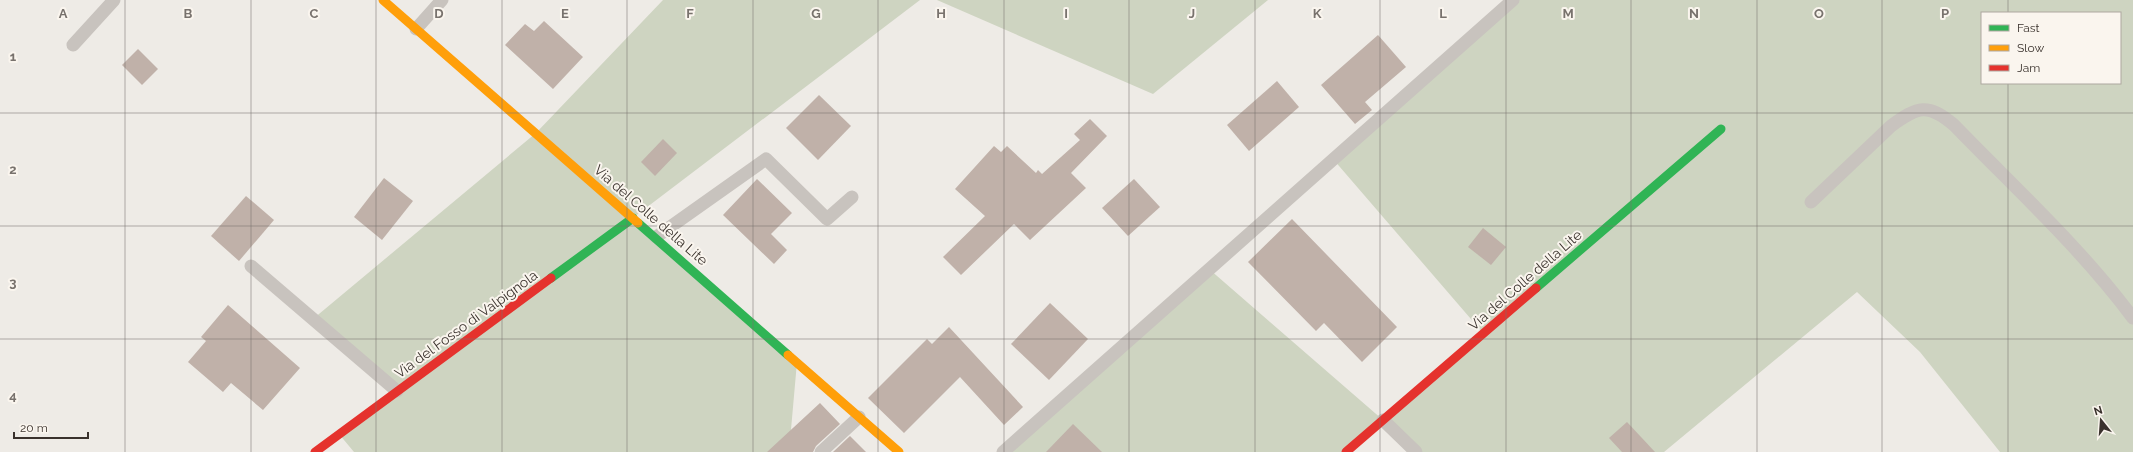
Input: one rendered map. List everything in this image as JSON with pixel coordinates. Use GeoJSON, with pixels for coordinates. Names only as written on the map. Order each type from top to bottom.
{"type":"FeatureCollection","features":[{"type":"Feature","properties":{"kind":"street","name":"Via del Colle della Lite"},"geometry":{"type":"LineString","coordinates":[[383,0],[656,237],[899,452]]}},
{"type":"Feature","properties":{"kind":"street","name":"Via del Colle della Lite"},"geometry":{"type":"LineString","coordinates":[[1346,452],[1721,129]]}},
{"type":"Feature","properties":{"kind":"street","name":"Via del Fosso di Valpignola"},"geometry":{"type":"LineString","coordinates":[[315,452],[634,218]]}},
{"type":"Feature","properties":{"kind":"lane"},"geometry":{"type":"LineString","coordinates":[[73,45],[114,0]]}},
{"type":"Feature","properties":{"kind":"lane"},"geometry":{"type":"LineString","coordinates":[[416,29],[442,0]]}},
{"type":"Feature","properties":{"kind":"lane"},"geometry":{"type":"LineString","coordinates":[[1003,452],[1513,0]]}},
{"type":"Feature","properties":{"kind":"lane"},"geometry":{"type":"LineString","coordinates":[[1811,202],[1901,119],[1923,109],[1938,112],[1954,125],[2059,230],[2096,270],[2133,318]]}},
{"type":"Feature","properties":{"kind":"lane"},"geometry":{"type":"LineString","coordinates":[[656,237],[766,159],[827,219],[852,197]]}},
{"type":"Feature","properties":{"kind":"lane"},"geometry":{"type":"LineString","coordinates":[[251,266],[397,392]]}},
{"type":"Feature","properties":{"kind":"lane"},"geometry":{"type":"LineString","coordinates":[[822,452],[859,417]]}},
{"type":"Feature","properties":{"kind":"lane"},"geometry":{"type":"LineString","coordinates":[[1383,420],[1416,452]]}},
{"type":"Feature","properties":{"kind":"green space"},"geometry":{"type":"Polygon","coordinates":[[[663,0],[920,0],[634,217],[797,362],[789,452],[354,452],[339,434],[397,391],[313,319],[536,133],[663,0]]]}},
{"type":"Feature","properties":{"kind":"green space"},"geometry":{"type":"Polygon","coordinates":[[[937,0],[1268,0],[1153,94],[937,0]]]}},
{"type":"Feature","properties":{"kind":"green space"},"geometry":{"type":"Polygon","coordinates":[[[1513,0],[2133,0],[2133,452],[2000,452],[1920,352],[1857,292],[1664,452],[1416,452],[1383,421],[1346,452],[1003,452],[1209,269],[1383,420],[1483,333],[1333,159],[1513,0]]]}},
{"type":"Feature","properties":{"kind":"building"},"geometry":{"type":"Polygon","coordinates":[[[544,21],[583,57],[553,89],[505,45],[525,24],[534,31],[544,21]]]}},
{"type":"Feature","properties":{"kind":"building"},"geometry":{"type":"Polygon","coordinates":[[[1378,35],[1406,67],[1365,102],[1372,110],[1355,124],[1321,85],[1378,35]]]}},
{"type":"Feature","properties":{"kind":"building"},"geometry":{"type":"Polygon","coordinates":[[[138,49],[158,69],[142,85],[122,65],[138,49]]]}},
{"type":"Feature","properties":{"kind":"building"},"geometry":{"type":"Polygon","coordinates":[[[1277,81],[1299,107],[1249,151],[1227,125],[1277,81]]]}},
{"type":"Feature","properties":{"kind":"building"},"geometry":{"type":"Polygon","coordinates":[[[819,95],[851,126],[818,160],[786,128],[819,95]]]}},
{"type":"Feature","properties":{"kind":"building"},"geometry":{"type":"Polygon","coordinates":[[[1090,119],[1107,136],[1071,173],[1086,188],[1030,240],[1014,224],[961,275],[943,257],[985,216],[955,189],[994,146],[1001,152],[1007,146],[1036,173],[1038,170],[1042,174],[1080,140],[1074,134],[1090,119]]]}},
{"type":"Feature","properties":{"kind":"building"},"geometry":{"type":"Polygon","coordinates":[[[663,139],[677,153],[655,176],[641,162],[663,139]]]}},
{"type":"Feature","properties":{"kind":"building"},"geometry":{"type":"Polygon","coordinates":[[[384,178],[413,201],[382,240],[354,217],[384,178]]]}},
{"type":"Feature","properties":{"kind":"building"},"geometry":{"type":"Polygon","coordinates":[[[757,179],[792,213],[771,234],[787,250],[774,264],[723,215],[757,179]]]}},
{"type":"Feature","properties":{"kind":"building"},"geometry":{"type":"Polygon","coordinates":[[[1134,179],[1160,207],[1128,236],[1102,208],[1134,179]]]}},
{"type":"Feature","properties":{"kind":"building"},"geometry":{"type":"Polygon","coordinates":[[[246,196],[274,220],[239,261],[211,236],[246,196]]]}},
{"type":"Feature","properties":{"kind":"building"},"geometry":{"type":"Polygon","coordinates":[[[1292,219],[1397,327],[1362,362],[1324,323],[1316,331],[1248,262],[1292,219]]]}},
{"type":"Feature","properties":{"kind":"building"},"geometry":{"type":"Polygon","coordinates":[[[1483,228],[1506,247],[1491,265],[1468,247],[1483,228]]]}},
{"type":"Feature","properties":{"kind":"building"},"geometry":{"type":"Polygon","coordinates":[[[1050,303],[1088,339],[1049,380],[1011,344],[1050,303]]]}},
{"type":"Feature","properties":{"kind":"building"},"geometry":{"type":"Polygon","coordinates":[[[228,305],[300,368],[263,410],[231,383],[223,392],[188,362],[206,341],[201,337],[228,305]]]}},
{"type":"Feature","properties":{"kind":"building"},"geometry":{"type":"Polygon","coordinates":[[[949,327],[1023,407],[1004,425],[960,377],[904,433],[868,398],[927,339],[932,344],[949,327]]]}},
{"type":"Feature","properties":{"kind":"building"},"geometry":{"type":"Polygon","coordinates":[[[820,403],[840,424],[816,446],[813,452],[767,452],[820,403]]]}},
{"type":"Feature","properties":{"kind":"building"},"geometry":{"type":"Polygon","coordinates":[[[1627,422],[1655,452],[1622,452],[1609,438],[1627,422]]]}},
{"type":"Feature","properties":{"kind":"building"},"geometry":{"type":"Polygon","coordinates":[[[1073,424],[1102,452],[1046,452],[1073,424]]]}},
{"type":"Feature","properties":{"kind":"building"},"geometry":{"type":"Polygon","coordinates":[[[850,436],[866,452],[833,452],[850,436]]]}},
{"type":"Feature","properties":{"kind":"traffic: fast"},"geometry":{"type":"LineString","coordinates":[[1536,288],[1721,129]]}},
{"type":"Feature","properties":{"kind":"traffic: fast"},"geometry":{"type":"LineString","coordinates":[[551,278],[633,218]]}},
{"type":"Feature","properties":{"kind":"traffic: fast"},"geometry":{"type":"LineString","coordinates":[[638,223],[788,355]]}},
{"type":"Feature","properties":{"kind":"traffic: slow"},"geometry":{"type":"LineString","coordinates":[[383,0],[638,223]]}},
{"type":"Feature","properties":{"kind":"traffic: slow"},"geometry":{"type":"LineString","coordinates":[[788,355],[899,452]]}},
{"type":"Feature","properties":{"kind":"traffic: jam"},"geometry":{"type":"LineString","coordinates":[[315,452],[551,278]]}},
{"type":"Feature","properties":{"kind":"traffic: jam"},"geometry":{"type":"LineString","coordinates":[[1346,452],[1536,288]]}}]}
